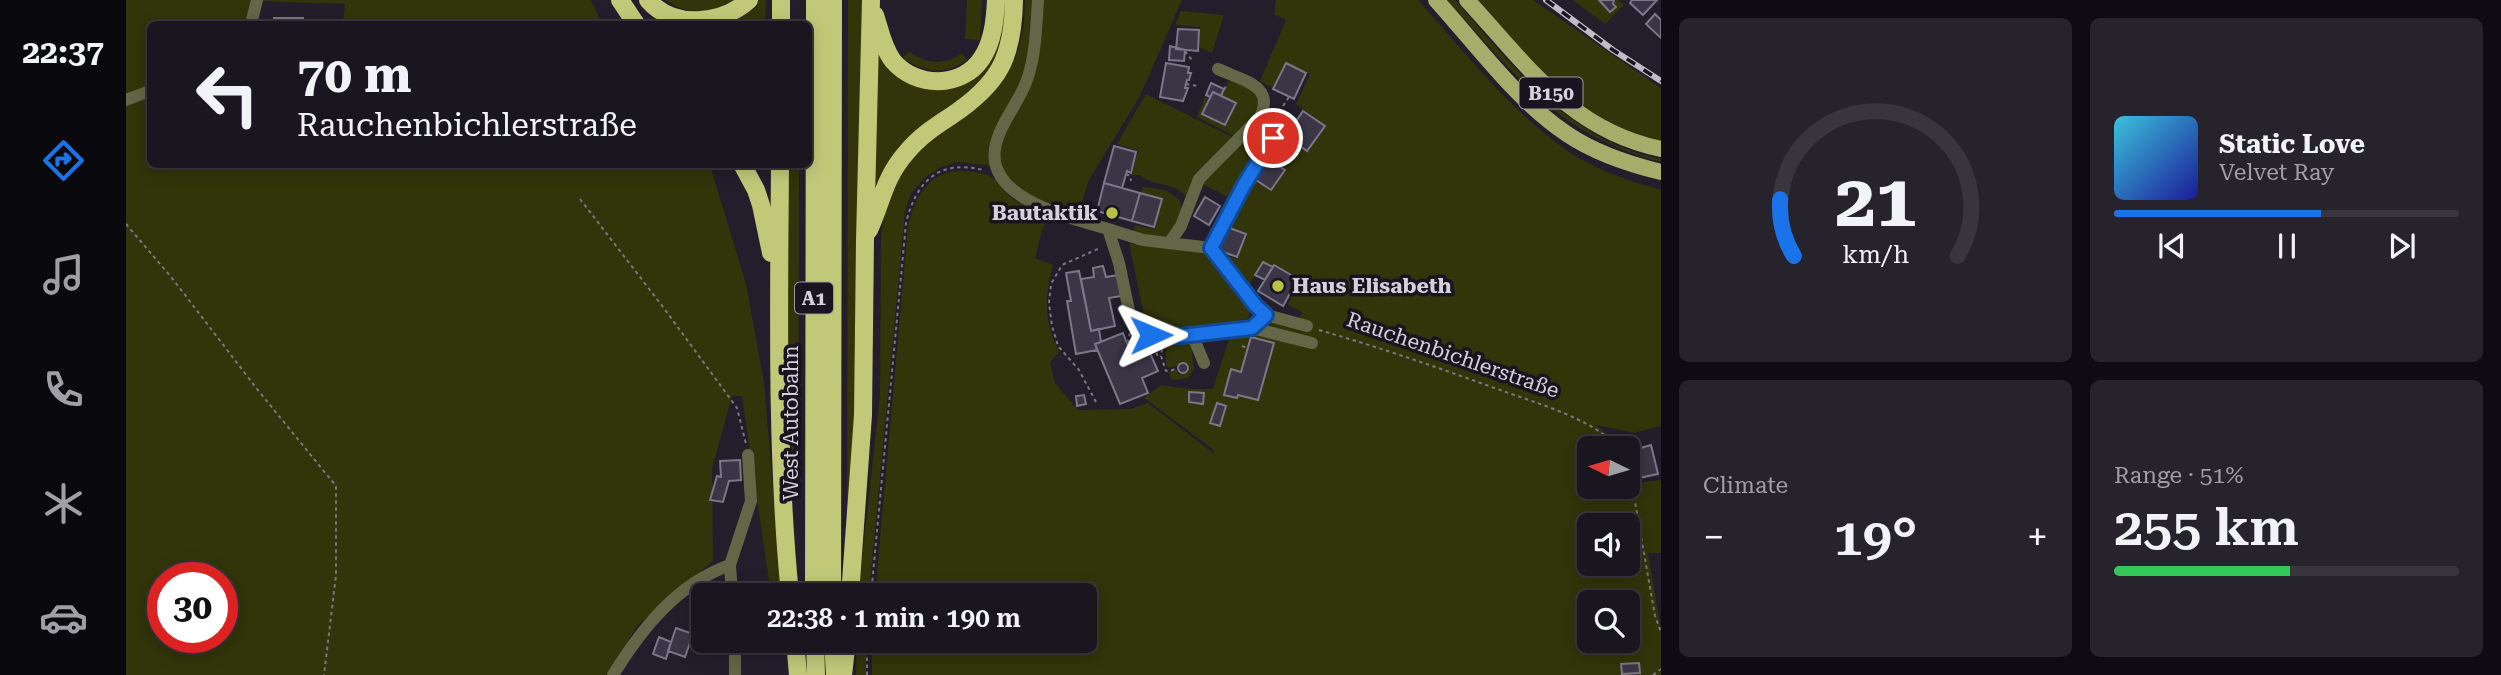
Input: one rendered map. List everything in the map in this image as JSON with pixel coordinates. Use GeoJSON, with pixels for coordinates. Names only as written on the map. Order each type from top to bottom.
{"type":"FeatureCollection","features":[{"type":"Feature","properties":{"kind":"highway"},"geometry":{"type":"LineString","coordinates":[[620,0],[634,21]]}},
{"type":"Feature","properties":{"kind":"highway"},"geometry":{"type":"LineString","coordinates":[[648,0],[664,12],[696,20],[725,15],[749,0]]}},
{"type":"Feature","properties":{"kind":"highway"},"geometry":{"type":"LineString","coordinates":[[781,0],[781,21]]}},
{"type":"Feature","properties":{"kind":"highway","name":"West Autobahn"},"geometry":{"type":"LineString","coordinates":[[814,583],[815,0]]}},
{"type":"Feature","properties":{"kind":"highway","name":"West Autobahn"},"geometry":{"type":"LineString","coordinates":[[832,583],[833,0]]}},
{"type":"Feature","properties":{"kind":"highway"},"geometry":{"type":"LineString","coordinates":[[871,1],[885,46],[894,61],[914,77],[936,82],[967,74],[982,58],[992,33],[996,0]]}},
{"type":"Feature","properties":{"kind":"highway"},"geometry":{"type":"LineString","coordinates":[[864,240],[877,214],[881,195],[899,162],[924,134],[981,94],[1000,70],[1009,50],[1014,0]]}},
{"type":"Feature","properties":{"kind":"highway"},"geometry":{"type":"LineString","coordinates":[[851,583],[863,415],[864,240],[871,1]]}},
{"type":"Feature","properties":{"kind":"highway"},"geometry":{"type":"LineString","coordinates":[[744,168],[761,205],[769,248],[779,276]]}},
{"type":"Feature","properties":{"kind":"highway"},"geometry":{"type":"LineString","coordinates":[[780,168],[780,446],[789,583]]}},
{"type":"Feature","properties":{"kind":"highway"},"geometry":{"type":"LineString","coordinates":[[796,653],[798,675]]}},
{"type":"Feature","properties":{"kind":"highway"},"geometry":{"type":"LineString","coordinates":[[815,653],[816,675]]}},
{"type":"Feature","properties":{"kind":"highway"},"geometry":{"type":"LineString","coordinates":[[834,653],[835,675]]}},
{"type":"Feature","properties":{"kind":"highway"},"geometry":{"type":"LineString","coordinates":[[843,675],[846,653]]}},
{"type":"Feature","properties":{"kind":"main road","name":"B150"},"geometry":{"type":"LineString","coordinates":[[1436,0],[1534,107],[1558,127],[1614,158],[1661,172]]}},
{"type":"Feature","properties":{"kind":"main road","name":"B150"},"geometry":{"type":"LineString","coordinates":[[1468,0],[1537,79],[1571,109],[1618,136],[1661,149]]}},
{"type":"Feature","properties":{"kind":"street"},"geometry":{"type":"LineString","coordinates":[[252,21],[257,0]]}},
{"type":"Feature","properties":{"kind":"street"},"geometry":{"type":"LineString","coordinates":[[1038,0],[1033,56],[1025,85],[995,146],[994,158],[1000,177],[1007,187],[1017,195],[1143,240],[1211,248],[1266,315],[1307,326]]}},
{"type":"Feature","properties":{"kind":"street"},"geometry":{"type":"LineString","coordinates":[[1170,242],[1181,226],[1199,178],[1260,117],[1265,106],[1259,88],[1218,69]]}},
{"type":"Feature","properties":{"kind":"street"},"geometry":{"type":"LineString","coordinates":[[126,100],[147,92]]}},
{"type":"Feature","properties":{"kind":"street"},"geometry":{"type":"LineString","coordinates":[[1211,248],[1244,185],[1273,138]]}},
{"type":"Feature","properties":{"kind":"street"},"geometry":{"type":"LineString","coordinates":[[1108,229],[1133,322],[1151,335],[1168,336],[1252,328],[1312,343]]}},
{"type":"Feature","properties":{"kind":"street"},"geometry":{"type":"LineString","coordinates":[[1252,328],[1266,315]]}},
{"type":"Feature","properties":{"kind":"street"},"geometry":{"type":"LineString","coordinates":[[1192,334],[1204,363]]}},
{"type":"Feature","properties":{"kind":"street"},"geometry":{"type":"LineString","coordinates":[[731,583],[730,565],[751,501],[748,455]]}},
{"type":"Feature","properties":{"kind":"street"},"geometry":{"type":"LineString","coordinates":[[613,675],[634,641],[660,610],[712,572],[730,565]]}},
{"type":"Feature","properties":{"kind":"street"},"geometry":{"type":"LineString","coordinates":[[735,653],[735,675]]}},
{"type":"Feature","properties":{"kind":"path"},"geometry":{"type":"LineString","coordinates":[[1185,51],[1192,60]]}},
{"type":"Feature","properties":{"kind":"path"},"geometry":{"type":"LineString","coordinates":[[1186,84],[1198,86]]}},
{"type":"Feature","properties":{"kind":"path"},"geometry":{"type":"LineString","coordinates":[[1283,106],[1289,97]]}},
{"type":"Feature","properties":{"kind":"path"},"geometry":{"type":"LineString","coordinates":[[872,583],[906,223],[911,202],[928,180],[947,169],[972,167],[1000,177]]}},
{"type":"Feature","properties":{"kind":"path"},"geometry":{"type":"LineString","coordinates":[[1126,174],[1131,181]]}},
{"type":"Feature","properties":{"kind":"path"},"geometry":{"type":"LineString","coordinates":[[580,199],[737,408],[748,455]]}},
{"type":"Feature","properties":{"kind":"path"},"geometry":{"type":"LineString","coordinates":[[126,224],[172,278],[336,486],[336,575],[324,675]]}},
{"type":"Feature","properties":{"kind":"path"},"geometry":{"type":"LineString","coordinates":[[1096,402],[1079,370],[1058,346],[1049,303],[1051,284],[1068,260],[1113,244]]}},
{"type":"Feature","properties":{"kind":"path"},"geometry":{"type":"LineString","coordinates":[[1132,351],[1128,340],[1133,322]]}},
{"type":"Feature","properties":{"kind":"path","name":"Rauchenbichlerstraße"},"geometry":{"type":"LineString","coordinates":[[1307,326],[1396,352],[1569,416],[1604,436]]}},
{"type":"Feature","properties":{"kind":"path"},"geometry":{"type":"LineString","coordinates":[[1168,336],[1161,356],[1166,370],[1178,369]]}},
{"type":"Feature","properties":{"kind":"path"},"geometry":{"type":"LineString","coordinates":[[1242,346],[1248,348]]}},
{"type":"Feature","properties":{"kind":"path"},"geometry":{"type":"LineString","coordinates":[[1152,358],[1161,356]]}},
{"type":"Feature","properties":{"kind":"path"},"geometry":{"type":"LineString","coordinates":[[1635,499],[1655,615],[1661,632]]}},
{"type":"Feature","properties":{"kind":"path"},"geometry":{"type":"LineString","coordinates":[[867,653],[867,675]]}},
{"type":"Feature","properties":{"kind":"path"},"geometry":{"type":"LineString","coordinates":[[1653,675],[1661,669]]}},
{"type":"Feature","properties":{"kind":"green space"},"geometry":{"type":"Polygon","coordinates":[[[126,0],[591,0],[601,21],[343,21],[345,4],[257,1],[252,21],[147,21],[147,168],[711,168],[746,284],[764,382],[781,583],[769,583],[742,396],[732,396],[712,469],[713,561],[638,625],[606,675],[126,675],[126,0]]]}},
{"type":"Feature","properties":{"kind":"green space"},"geometry":{"type":"Polygon","coordinates":[[[666,0],[733,0],[717,9],[699,12],[682,9],[666,0]]]}},
{"type":"Feature","properties":{"kind":"green space"},"geometry":{"type":"Polygon","coordinates":[[[755,0],[766,0],[765,21],[724,21],[758,7],[755,0]]]}},
{"type":"Feature","properties":{"kind":"green space"},"geometry":{"type":"Polygon","coordinates":[[[848,0],[864,0],[854,436],[847,524],[848,0]]]}},
{"type":"Feature","properties":{"kind":"green space"},"geometry":{"type":"Polygon","coordinates":[[[967,0],[982,0],[980,40],[965,39],[967,0]]]}},
{"type":"Feature","properties":{"kind":"green space"},"geometry":{"type":"Polygon","coordinates":[[[1001,0],[1008,0],[1007,20],[994,68],[875,195],[877,50],[885,61],[961,82],[1001,0]]]}},
{"type":"Feature","properties":{"kind":"green space"},"geometry":{"type":"Polygon","coordinates":[[[1025,0],[1182,0],[1140,96],[1089,180],[1078,214],[1026,194],[987,165],[957,162],[941,167],[927,176],[911,193],[905,212],[870,583],[859,583],[880,395],[881,235],[888,197],[909,159],[932,138],[992,94],[1016,57],[1024,25],[1025,0]]]}},
{"type":"Feature","properties":{"kind":"green space"},"geometry":{"type":"Polygon","coordinates":[[[1276,0],[1418,0],[1502,94],[1558,144],[1607,172],[1661,190],[1661,426],[1634,433],[1596,425],[1608,436],[1577,436],[1577,499],[1640,499],[1640,483],[1661,480],[1661,553],[1648,553],[1661,630],[1661,675],[872,675],[872,653],[1097,653],[1097,583],[876,583],[908,226],[920,195],[926,186],[942,175],[975,172],[994,179],[1008,195],[1019,202],[1056,215],[1043,227],[1035,258],[1053,265],[1047,309],[1050,329],[1059,352],[1050,362],[1055,383],[1078,410],[1130,409],[1148,403],[1213,453],[1214,450],[1144,398],[1161,385],[1213,389],[1231,333],[1263,321],[1299,319],[1302,312],[1288,305],[1300,279],[1274,264],[1272,266],[1263,261],[1247,289],[1217,252],[1237,259],[1247,234],[1225,225],[1253,179],[1271,191],[1285,171],[1280,166],[1285,159],[1290,161],[1299,147],[1307,152],[1326,126],[1296,104],[1310,74],[1286,63],[1272,88],[1260,81],[1286,20],[1274,14],[1276,0]]]}},
{"type":"Feature","properties":{"kind":"green space"},"geometry":{"type":"Polygon","coordinates":[[[1447,0],[1455,0],[1521,75],[1571,118],[1598,136],[1628,150],[1661,159],[1661,162],[1625,150],[1593,136],[1566,119],[1518,77],[1447,0]]]}},
{"type":"Feature","properties":{"kind":"green space"},"geometry":{"type":"Polygon","coordinates":[[[1477,0],[1533,0],[1661,88],[1661,142],[1605,121],[1572,101],[1529,60],[1477,0]]]}},
{"type":"Feature","properties":{"kind":"green space"},"geometry":{"type":"Polygon","coordinates":[[[1573,0],[1619,0],[1624,5],[1605,24],[1573,0]]]}},
{"type":"Feature","properties":{"kind":"green space"},"geometry":{"type":"Polygon","coordinates":[[[1181,11],[1224,15],[1212,53],[1200,48],[1200,27],[1175,25],[1181,11]]]}},
{"type":"Feature","properties":{"kind":"green space"},"geometry":{"type":"Polygon","coordinates":[[[909,51],[928,61],[942,62],[962,53],[967,60],[943,70],[927,69],[903,58],[909,51]]]}},
{"type":"Feature","properties":{"kind":"green space"},"geometry":{"type":"Polygon","coordinates":[[[1229,80],[1257,92],[1261,108],[1236,137],[1197,117],[1205,97],[1209,98],[1202,115],[1226,126],[1237,102],[1222,96],[1229,80]]]}},
{"type":"Feature","properties":{"kind":"green space"},"geometry":{"type":"Polygon","coordinates":[[[1146,94],[1234,138],[1186,197],[1176,188],[1140,175],[1132,175],[1138,151],[1117,144],[1146,94]]]}},
{"type":"Feature","properties":{"kind":"green space"},"geometry":{"type":"Polygon","coordinates":[[[1261,120],[1272,131],[1233,200],[1201,183],[1261,120]]]}},
{"type":"Feature","properties":{"kind":"green space"},"geometry":{"type":"Polygon","coordinates":[[[788,168],[799,168],[798,504],[788,412],[788,168]]]}},
{"type":"Feature","properties":{"kind":"green space"},"geometry":{"type":"Polygon","coordinates":[[[1143,187],[1166,190],[1180,200],[1179,219],[1168,236],[1155,237],[1133,233],[1135,225],[1154,229],[1162,199],[1141,193],[1143,187]]]}},
{"type":"Feature","properties":{"kind":"green space"},"geometry":{"type":"Polygon","coordinates":[[[1129,243],[1207,252],[1250,304],[1249,318],[1184,331],[1146,325],[1129,243]]]}},
{"type":"Feature","properties":{"kind":"green space"},"geometry":{"type":"Polygon","coordinates":[[[1169,343],[1191,343],[1194,370],[1188,378],[1172,380],[1168,372],[1188,372],[1190,366],[1186,364],[1167,368],[1165,354],[1169,343]]]}},
{"type":"Feature","properties":{"kind":"green space"},"geometry":{"type":"Polygon","coordinates":[[[857,653],[866,653],[866,675],[856,675],[857,653]]]}},
{"type":"Feature","properties":{"kind":"building"},"geometry":{"type":"Polygon","coordinates":[[[1599,0],[1614,0],[1616,7],[1610,12],[1599,0]]]}},
{"type":"Feature","properties":{"kind":"building"},"geometry":{"type":"Polygon","coordinates":[[[1632,0],[1657,0],[1643,15],[1630,3],[1632,0]]]}},
{"type":"Feature","properties":{"kind":"building"},"geometry":{"type":"Polygon","coordinates":[[[1655,14],[1661,20],[1661,38],[1646,24],[1655,14]]]}},
{"type":"Feature","properties":{"kind":"building"},"geometry":{"type":"Polygon","coordinates":[[[274,18],[303,18],[303,21],[274,21],[274,18]]]}},
{"type":"Feature","properties":{"kind":"building"},"geometry":{"type":"Polygon","coordinates":[[[1178,29],[1199,30],[1198,51],[1176,49],[1178,29]]]}},
{"type":"Feature","properties":{"kind":"building"},"geometry":{"type":"Polygon","coordinates":[[[1170,46],[1185,50],[1184,61],[1169,60],[1170,46]]]}},
{"type":"Feature","properties":{"kind":"building"},"geometry":{"type":"Polygon","coordinates":[[[1166,63],[1189,67],[1188,73],[1191,73],[1183,101],[1160,97],[1166,63]]]}},
{"type":"Feature","properties":{"kind":"building"},"geometry":{"type":"Polygon","coordinates":[[[1286,63],[1306,73],[1294,99],[1273,89],[1286,63]]]}},
{"type":"Feature","properties":{"kind":"building"},"geometry":{"type":"Polygon","coordinates":[[[1211,83],[1224,89],[1221,96],[1213,92],[1210,97],[1206,95],[1211,83]]]}},
{"type":"Feature","properties":{"kind":"building"},"geometry":{"type":"Polygon","coordinates":[[[1213,92],[1236,103],[1225,125],[1202,114],[1213,92]]]}},
{"type":"Feature","properties":{"kind":"building"},"geometry":{"type":"Polygon","coordinates":[[[1303,111],[1325,126],[1307,151],[1286,136],[1303,111]]]}},
{"type":"Feature","properties":{"kind":"building"},"geometry":{"type":"Polygon","coordinates":[[[1288,113],[1297,120],[1289,132],[1280,125],[1288,113]]]}},
{"type":"Feature","properties":{"kind":"building"},"geometry":{"type":"Polygon","coordinates":[[[1114,146],[1136,152],[1131,173],[1127,171],[1122,188],[1104,183],[1114,146]]]}},
{"type":"Feature","properties":{"kind":"building"},"geometry":{"type":"Polygon","coordinates":[[[1272,151],[1284,160],[1279,166],[1285,170],[1271,190],[1253,178],[1272,151]]]}},
{"type":"Feature","properties":{"kind":"building"},"geometry":{"type":"Polygon","coordinates":[[[1104,183],[1140,193],[1132,221],[1097,211],[1104,183]]]}},
{"type":"Feature","properties":{"kind":"building"},"geometry":{"type":"Polygon","coordinates":[[[1140,193],[1162,199],[1154,227],[1132,221],[1140,193]]]}},
{"type":"Feature","properties":{"kind":"building"},"geometry":{"type":"Polygon","coordinates":[[[1205,197],[1220,206],[1209,225],[1194,216],[1205,197]]]}},
{"type":"Feature","properties":{"kind":"building"},"geometry":{"type":"Polygon","coordinates":[[[1227,227],[1246,234],[1237,257],[1218,250],[1227,227]]]}},
{"type":"Feature","properties":{"kind":"building"},"geometry":{"type":"Polygon","coordinates":[[[1263,262],[1273,267],[1265,280],[1255,275],[1263,262]]]}},
{"type":"Feature","properties":{"kind":"building","name":"Haus Elisabeth"},"geometry":{"type":"Polygon","coordinates":[[[1274,265],[1298,279],[1283,306],[1258,291],[1274,265]]]}},
{"type":"Feature","properties":{"kind":"building"},"geometry":{"type":"Polygon","coordinates":[[[1103,266],[1106,277],[1118,275],[1121,296],[1109,298],[1115,326],[1091,331],[1081,279],[1094,277],[1093,268],[1103,266]]]}},
{"type":"Feature","properties":{"kind":"building"},"geometry":{"type":"Polygon","coordinates":[[[1079,271],[1091,331],[1099,329],[1101,342],[1095,344],[1097,350],[1076,354],[1067,301],[1071,301],[1066,273],[1079,271]]]}},
{"type":"Feature","properties":{"kind":"building"},"geometry":{"type":"Polygon","coordinates":[[[1123,333],[1130,351],[1146,344],[1158,371],[1142,378],[1148,393],[1120,404],[1095,344],[1123,333]]]}},
{"type":"Feature","properties":{"kind":"building"},"geometry":{"type":"Polygon","coordinates":[[[1251,337],[1274,343],[1258,400],[1224,395],[1231,369],[1241,372],[1251,337]]]}},
{"type":"Feature","properties":{"kind":"building"},"geometry":{"type":"Polygon","coordinates":[[[1183,363],[1187,364],[1187,372],[1183,373],[1179,372],[1178,368],[1179,364],[1183,363]]]}},
{"type":"Feature","properties":{"kind":"building"},"geometry":{"type":"Polygon","coordinates":[[[1189,392],[1204,393],[1203,404],[1189,402],[1189,392]]]}},
{"type":"Feature","properties":{"kind":"building"},"geometry":{"type":"Polygon","coordinates":[[[1084,395],[1086,404],[1077,406],[1076,396],[1084,395]]]}},
{"type":"Feature","properties":{"kind":"building"},"geometry":{"type":"Polygon","coordinates":[[[1217,403],[1226,406],[1220,426],[1210,423],[1217,403]]]}},
{"type":"Feature","properties":{"kind":"building"},"geometry":{"type":"Polygon","coordinates":[[[1651,445],[1658,474],[1640,478],[1640,448],[1651,445]]]}},
{"type":"Feature","properties":{"kind":"building"},"geometry":{"type":"Polygon","coordinates":[[[740,460],[741,480],[729,481],[723,502],[710,500],[717,476],[721,477],[720,461],[740,460]]]}},
{"type":"Feature","properties":{"kind":"building"},"geometry":{"type":"Polygon","coordinates":[[[676,628],[691,633],[685,657],[668,651],[676,628]]]}},
{"type":"Feature","properties":{"kind":"building"},"geometry":{"type":"Polygon","coordinates":[[[659,637],[671,642],[666,659],[653,654],[659,637]]]}},
{"type":"Feature","properties":{"kind":"building"},"geometry":{"type":"Polygon","coordinates":[[[1639,663],[1640,673],[1622,674],[1621,664],[1639,663]]]}},
{"type":"Feature","properties":{"kind":"railway"},"geometry":{"type":"LineString","coordinates":[[1546,0],[1613,50],[1661,81]]}},
{"type":"Feature","properties":{"kind":"place","name":"Bautaktik"},"geometry":{"type":"Point","coordinates":[1112,213]}},
{"type":"Feature","properties":{"kind":"place","name":"Haus Elisabeth"},"geometry":{"type":"Point","coordinates":[1278,286]}},
{"type":"Feature","properties":{"kind":"route"},"geometry":{"type":"LineString","coordinates":[[1151,335],[1181,336],[1252,328],[1266,315],[1211,248],[1244,185],[1273,138]]}}]}
